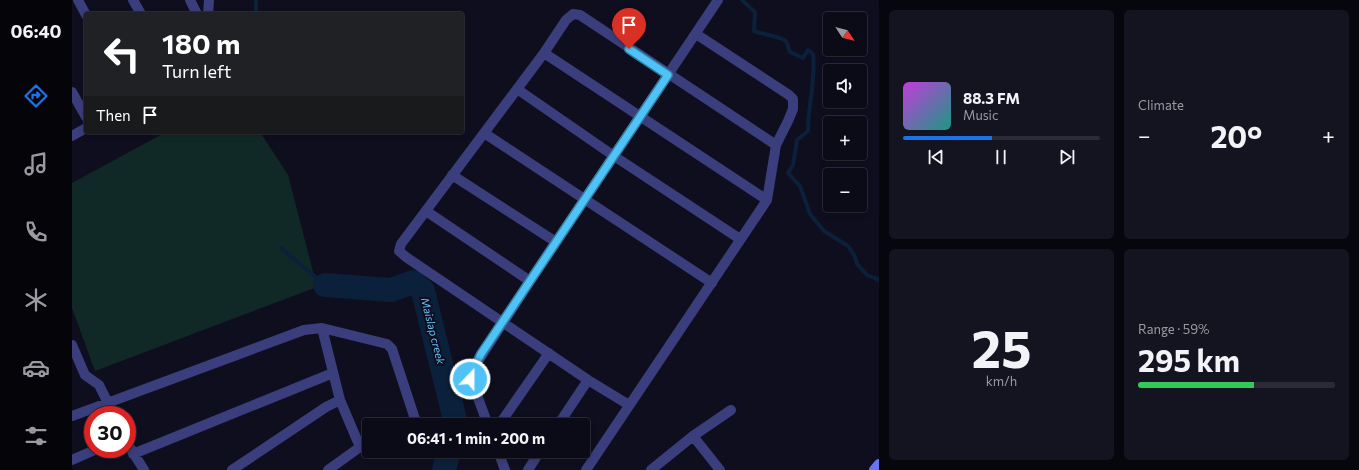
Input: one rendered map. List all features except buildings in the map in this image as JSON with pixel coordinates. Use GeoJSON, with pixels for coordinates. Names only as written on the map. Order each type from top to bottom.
{"type":"FeatureCollection","features":[{"type":"Feature","properties":{"kind":"main road"},"geometry":{"type":"LineString","coordinates":[[874,470],[879,464]]}},
{"type":"Feature","properties":{"kind":"street"},"geometry":{"type":"LineString","coordinates":[[78,0],[84,12]]}},
{"type":"Feature","properties":{"kind":"street"},"geometry":{"type":"LineString","coordinates":[[134,0],[140,12]]}},
{"type":"Feature","properties":{"kind":"street"},"geometry":{"type":"LineString","coordinates":[[190,0],[196,12]]}},
{"type":"Feature","properties":{"kind":"street"},"geometry":{"type":"LineString","coordinates":[[208,12],[209,0]]}},
{"type":"Feature","properties":{"kind":"street"},"geometry":{"type":"LineString","coordinates":[[485,418],[470,379],[481,354],[718,0]]}},
{"type":"Feature","properties":{"kind":"street"},"geometry":{"type":"LineString","coordinates":[[629,405],[588,380],[502,323],[406,257],[399,251],[401,244],[544,53],[566,20],[573,14],[580,16],[776,145]]}},
{"type":"Feature","properties":{"kind":"street"},"geometry":{"type":"LineString","coordinates":[[586,470],[767,200],[776,145],[788,121],[792,108],[793,99],[696,34]]}},
{"type":"Feature","properties":{"kind":"street"},"geometry":{"type":"LineString","coordinates":[[544,53],[767,200]]}},
{"type":"Feature","properties":{"kind":"street"},"geometry":{"type":"LineString","coordinates":[[517,89],[614,156],[740,239]]}},
{"type":"Feature","properties":{"kind":"street"},"geometry":{"type":"LineString","coordinates":[[72,92],[84,113]]}},
{"type":"Feature","properties":{"kind":"street"},"geometry":{"type":"LineString","coordinates":[[72,136],[84,129]]}},
{"type":"Feature","properties":{"kind":"street"},"geometry":{"type":"LineString","coordinates":[[484,133],[712,283]]}},
{"type":"Feature","properties":{"kind":"street"},"geometry":{"type":"LineString","coordinates":[[452,175],[556,242]]}},
{"type":"Feature","properties":{"kind":"street"},"geometry":{"type":"LineString","coordinates":[[426,211],[530,281]]}},
{"type":"Feature","properties":{"kind":"street"},"geometry":{"type":"LineString","coordinates":[[322,328],[340,400],[362,440]]}},
{"type":"Feature","properties":{"kind":"street"},"geometry":{"type":"LineString","coordinates":[[72,416],[304,330],[322,328],[387,344],[392,349],[415,418]]}},
{"type":"Feature","properties":{"kind":"street"},"geometry":{"type":"LineString","coordinates":[[72,345],[85,375],[99,385],[110,406]]}},
{"type":"Feature","properties":{"kind":"street"},"geometry":{"type":"LineString","coordinates":[[504,418],[549,353]]}},
{"type":"Feature","properties":{"kind":"street"},"geometry":{"type":"LineString","coordinates":[[136,453],[333,373]]}},
{"type":"Feature","properties":{"kind":"street"},"geometry":{"type":"LineString","coordinates":[[563,418],[588,380]]}},
{"type":"Feature","properties":{"kind":"street"},"geometry":{"type":"LineString","coordinates":[[232,470],[326,407],[340,400]]}},
{"type":"Feature","properties":{"kind":"street"},"geometry":{"type":"LineString","coordinates":[[651,470],[693,436],[731,410]]}},
{"type":"Feature","properties":{"kind":"street"},"geometry":{"type":"LineString","coordinates":[[693,436],[720,470]]}},
{"type":"Feature","properties":{"kind":"street"},"geometry":{"type":"LineString","coordinates":[[328,470],[362,447]]}},
{"type":"Feature","properties":{"kind":"street"},"geometry":{"type":"LineString","coordinates":[[72,460],[84,455]]}},
{"type":"Feature","properties":{"kind":"street"},"geometry":{"type":"LineString","coordinates":[[136,458],[144,470]]}},
{"type":"Feature","properties":{"kind":"street"},"geometry":{"type":"LineString","coordinates":[[528,470],[536,458]]}},
{"type":"Feature","properties":{"kind":"street"},"geometry":{"type":"LineString","coordinates":[[504,466],[514,470]]}},
{"type":"Feature","properties":{"kind":"green space"},"geometry":{"type":"Polygon","coordinates":[[[162,134],[261,134],[288,175],[317,287],[95,371],[72,308],[72,183],[162,134]]]}},
{"type":"Feature","properties":{"kind":"waterway"},"geometry":{"type":"LineString","coordinates":[[256,0],[256,12]]}},
{"type":"Feature","properties":{"kind":"waterway"},"geometry":{"type":"LineString","coordinates":[[742,0],[755,12],[754,31],[778,37],[786,41],[790,52],[803,58],[808,50],[813,54],[813,83],[808,131],[797,140],[793,165],[788,173],[800,186],[810,214],[824,231],[848,246],[854,255],[857,264],[867,275],[879,280]]}},
{"type":"Feature","properties":{"kind":"waterway"},"geometry":{"type":"LineString","coordinates":[[281,248],[325,285]]}},
{"type":"Feature","properties":{"kind":"waterway","name":"Maislap creek"},"geometry":{"type":"LineString","coordinates":[[325,285],[391,290],[413,282],[423,291],[455,418]]}},
{"type":"Feature","properties":{"kind":"waterway","name":"Maislap creek"},"geometry":{"type":"LineString","coordinates":[[444,470],[447,458]]}},
{"type":"Feature","properties":{"kind":"route"},"geometry":{"type":"LineString","coordinates":[[470,379],[473,369],[481,354],[668,75],[629,49]]}}]}
